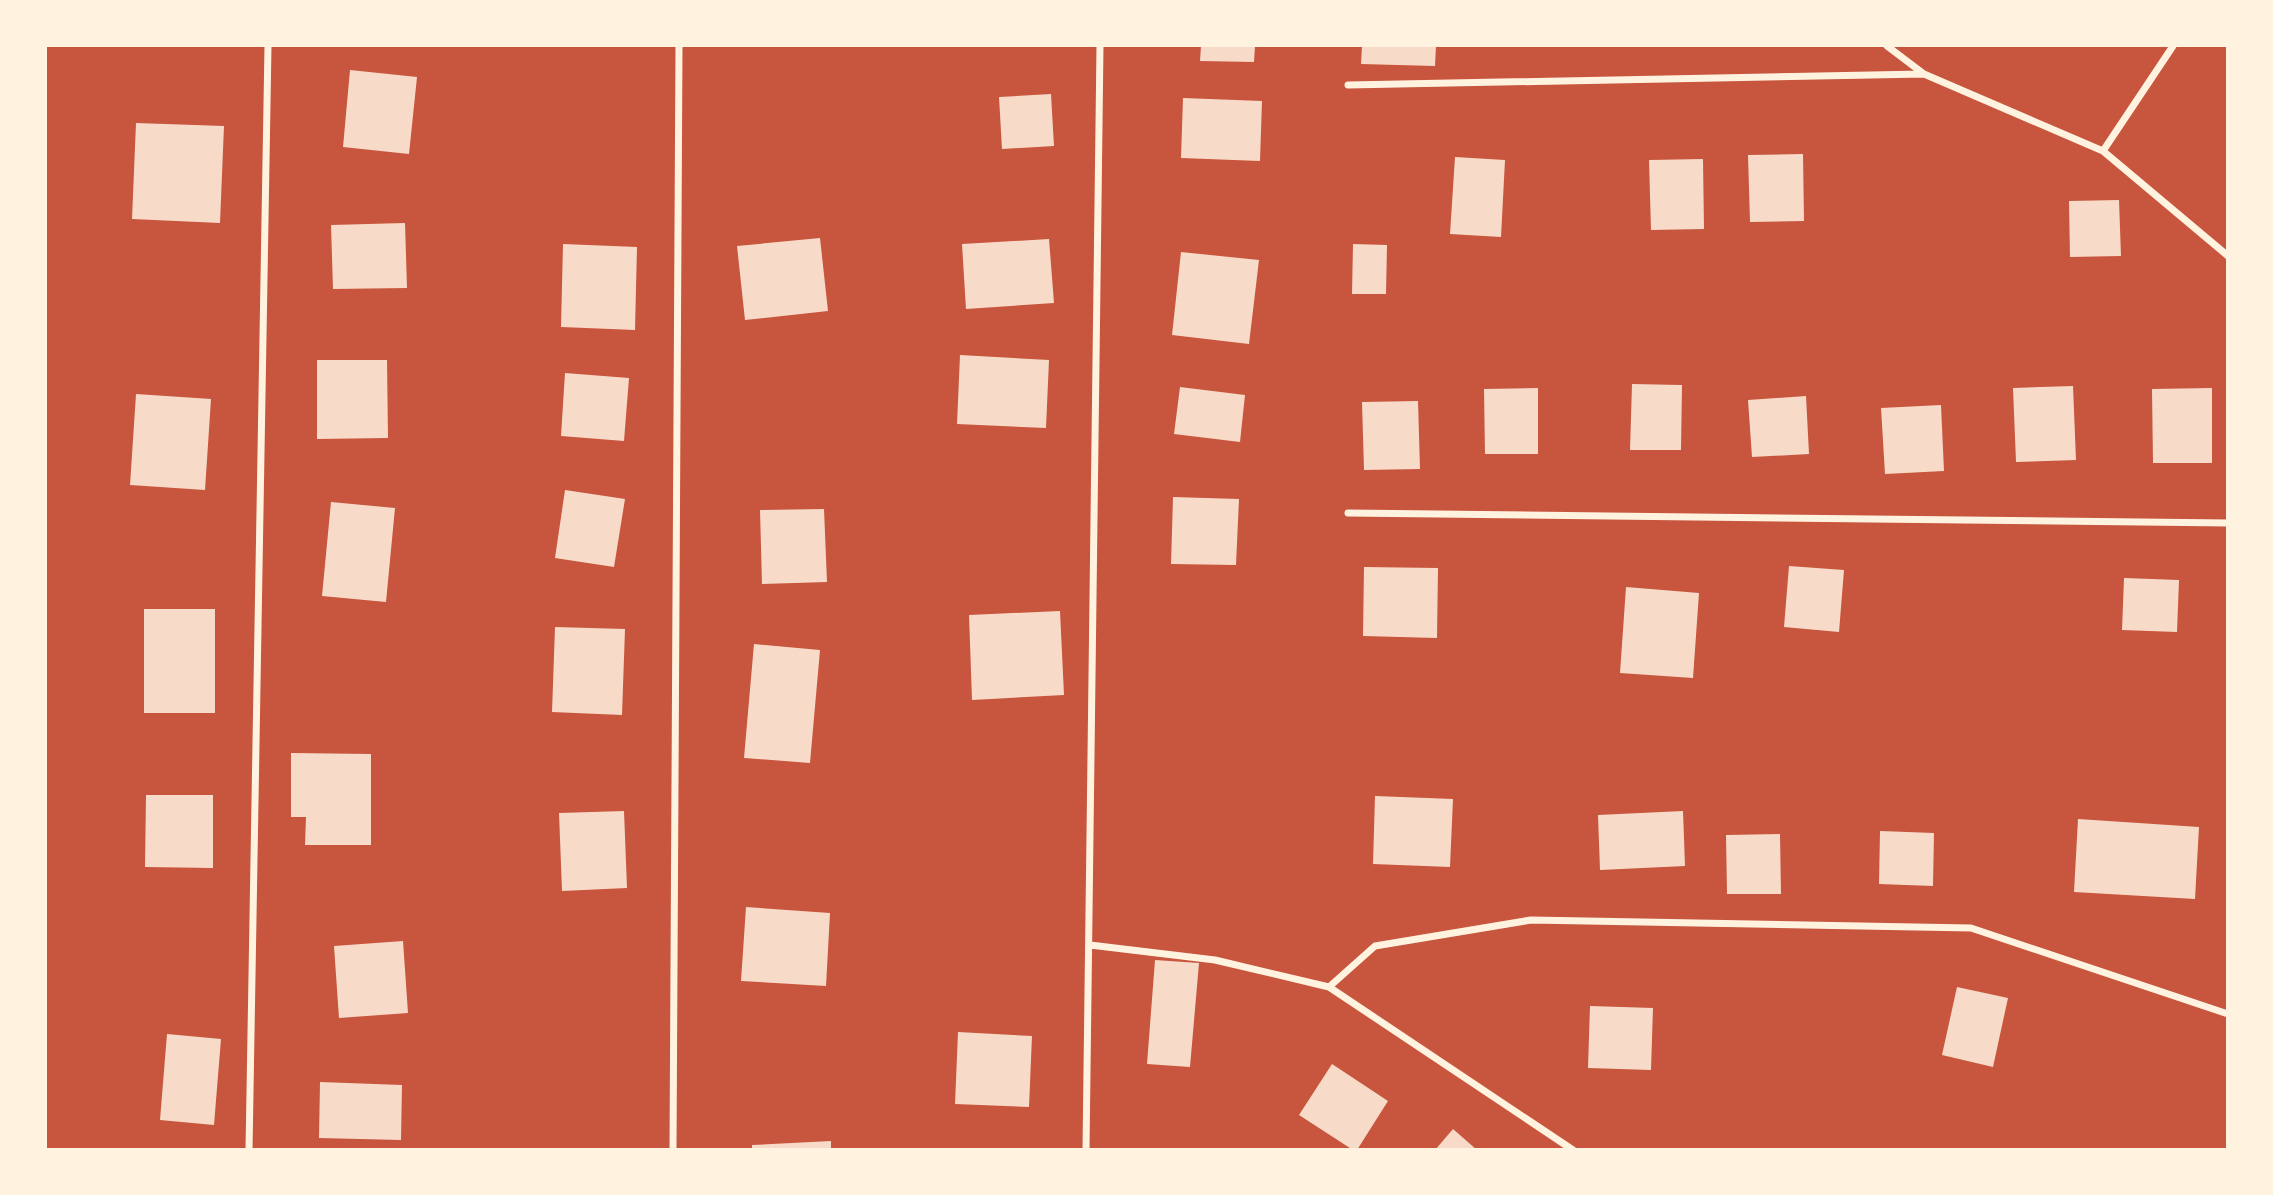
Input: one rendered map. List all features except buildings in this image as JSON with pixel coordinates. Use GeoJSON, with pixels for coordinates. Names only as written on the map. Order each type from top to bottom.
{"type":"FeatureCollection","features":[{"type":"Feature","properties":{"kind":"street"},"geometry":{"type":"LineString","coordinates":[[248,1150],[268,46]]}},
{"type":"Feature","properties":{"kind":"street"},"geometry":{"type":"LineString","coordinates":[[673,1150],[679,46]]}},
{"type":"Feature","properties":{"kind":"street"},"geometry":{"type":"LineString","coordinates":[[1086,1150],[1100,46]]}},
{"type":"Feature","properties":{"kind":"street"},"geometry":{"type":"LineString","coordinates":[[1886,46],[1924,74],[2103,151],[2228,256]]}},
{"type":"Feature","properties":{"kind":"street"},"geometry":{"type":"LineString","coordinates":[[2103,151],[2172,46]]}},
{"type":"Feature","properties":{"kind":"street"},"geometry":{"type":"LineString","coordinates":[[1348,85],[1924,74]]}},
{"type":"Feature","properties":{"kind":"street"},"geometry":{"type":"LineString","coordinates":[[1348,513],[2228,523]]}},
{"type":"Feature","properties":{"kind":"street"},"geometry":{"type":"LineString","coordinates":[[1328,987],[1375,946],[1531,920],[1971,928],[2228,1014]]}},
{"type":"Feature","properties":{"kind":"street"},"geometry":{"type":"LineString","coordinates":[[1090,946],[1215,960],[1328,987],[1573,1150]]}}]}
